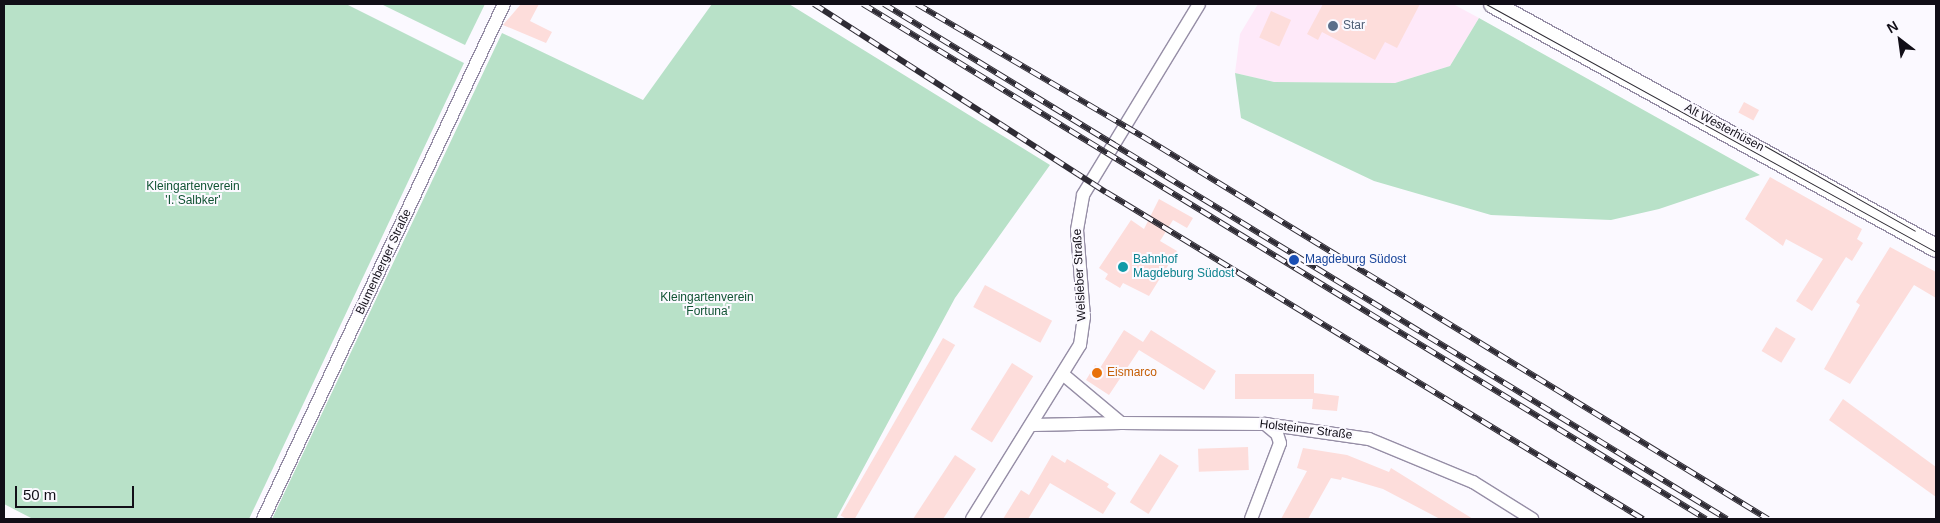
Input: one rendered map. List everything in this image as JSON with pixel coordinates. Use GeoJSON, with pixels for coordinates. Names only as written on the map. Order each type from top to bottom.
{"type":"FeatureCollection","features":[{"type":"Feature","properties":{"kind":"main road","name":"Alt Westerhüsen"},"geometry":{"type":"LineString","coordinates":[[1493,4],[1936,248]]}},
{"type":"Feature","properties":{"kind":"street","name":"Blumenberger Straße"},"geometry":{"type":"LineString","coordinates":[[263,519],[504,4]]}},
{"type":"Feature","properties":{"kind":"street","name":"Welsleber Straße"},"geometry":{"type":"LineString","coordinates":[[972,519],[1065,376],[1083,329],[1077,238],[1080,202],[1199,4]]}},
{"type":"Feature","properties":{"kind":"street"},"geometry":{"type":"LineString","coordinates":[[1065,376],[1121,423]]}},
{"type":"Feature","properties":{"kind":"street","name":"Holsteiner Straße"},"geometry":{"type":"LineString","coordinates":[[1033,425],[1121,423],[1266,424],[1338,432],[1404,450],[1473,482],[1532,519]]}},
{"type":"Feature","properties":{"kind":"street"},"geometry":{"type":"LineString","coordinates":[[1251,519],[1280,443],[1277,434],[1266,424]]}},
{"type":"Feature","properties":{"kind":"shaded area"},"geometry":{"type":"Polygon","coordinates":[[[1258,4],[1453,4],[1479,18],[1450,66],[1395,83],[1274,82],[1235,73],[1240,34],[1258,4]]]}},
{"type":"Feature","properties":{"kind":"green space","name":"Kleingartenverein 'I. Salbker'"},"geometry":{"type":"Polygon","coordinates":[[[4,4],[346,4],[464,63],[249,519],[33,519],[4,504],[4,4]]]}},
{"type":"Feature","properties":{"kind":"green space"},"geometry":{"type":"Polygon","coordinates":[[[381,4],[485,4],[465,45],[381,4]]]}},
{"type":"Feature","properties":{"kind":"green space","name":"Kleingartenverein 'Fortuna'"},"geometry":{"type":"Polygon","coordinates":[[[712,4],[789,4],[1050,165],[955,298],[836,519],[272,519],[502,33],[643,100],[712,4]]]}},
{"type":"Feature","properties":{"kind":"green space"},"geometry":{"type":"Polygon","coordinates":[[[1479,18],[1760,175],[1659,209],[1611,220],[1491,215],[1374,181],[1241,118],[1235,73],[1274,82],[1395,83],[1450,66],[1479,18]]]}},
{"type":"Feature","properties":{"kind":"building"},"geometry":{"type":"Polygon","coordinates":[[[521,4],[539,4],[530,21],[552,32],[546,43],[503,25],[521,4]]]}},
{"type":"Feature","properties":{"kind":"building"},"geometry":{"type":"Polygon","coordinates":[[[1323,4],[1420,4],[1397,48],[1385,42],[1375,60],[1322,32],[1318,40],[1307,34],[1323,4]]]}},
{"type":"Feature","properties":{"kind":"building"},"geometry":{"type":"Polygon","coordinates":[[[1271,11],[1291,20],[1279,46],[1259,37],[1271,11]]]}},
{"type":"Feature","properties":{"kind":"building"},"geometry":{"type":"Polygon","coordinates":[[[1744,102],[1759,110],[1753,121],[1738,113],[1744,102]]]}},
{"type":"Feature","properties":{"kind":"building"},"geometry":{"type":"Polygon","coordinates":[[[1770,177],[1862,229],[1857,239],[1863,243],[1852,261],[1846,257],[1812,311],[1796,301],[1823,259],[1786,239],[1783,246],[1745,219],[1770,177]]]}},
{"type":"Feature","properties":{"kind":"building"},"geometry":{"type":"Polygon","coordinates":[[[1159,199],[1193,218],[1187,228],[1173,220],[1160,241],[1177,251],[1149,296],[1123,283],[1120,288],[1105,279],[1108,274],[1099,268],[1131,220],[1144,229],[1159,199]]]}},
{"type":"Feature","properties":{"kind":"building"},"geometry":{"type":"Polygon","coordinates":[[[1890,247],[1936,272],[1936,298],[1914,285],[1850,384],[1824,369],[1860,305],[1856,302],[1890,247]]]}},
{"type":"Feature","properties":{"kind":"building"},"geometry":{"type":"Polygon","coordinates":[[[985,285],[1052,321],[1040,343],[973,307],[985,285]]]}},
{"type":"Feature","properties":{"kind":"building"},"geometry":{"type":"Polygon","coordinates":[[[1776,327],[1796,339],[1781,363],[1762,351],[1776,327]]]}},
{"type":"Feature","properties":{"kind":"building"},"geometry":{"type":"Polygon","coordinates":[[[1124,330],[1143,342],[1151,330],[1216,371],[1204,390],[1139,350],[1109,395],[1086,380],[1095,365],[1100,368],[1124,330]]]}},
{"type":"Feature","properties":{"kind":"building"},"geometry":{"type":"Polygon","coordinates":[[[943,338],[955,345],[855,519],[847,519],[840,516],[943,338]]]}},
{"type":"Feature","properties":{"kind":"building"},"geometry":{"type":"Polygon","coordinates":[[[1012,363],[1033,376],[992,442],[971,429],[1012,363]]]}},
{"type":"Feature","properties":{"kind":"building"},"geometry":{"type":"Polygon","coordinates":[[[1235,374],[1314,374],[1314,393],[1339,396],[1337,411],[1312,409],[1313,399],[1235,399],[1235,374]]]}},
{"type":"Feature","properties":{"kind":"building"},"geometry":{"type":"Polygon","coordinates":[[[1843,399],[1936,467],[1936,497],[1829,420],[1843,399]]]}},
{"type":"Feature","properties":{"kind":"building"},"geometry":{"type":"Polygon","coordinates":[[[1248,447],[1249,470],[1199,472],[1198,449],[1248,447]]]}},
{"type":"Feature","properties":{"kind":"building"},"geometry":{"type":"Polygon","coordinates":[[[1303,448],[1347,455],[1389,472],[1391,468],[1473,519],[1440,519],[1383,489],[1342,477],[1341,480],[1331,478],[1308,519],[1281,519],[1307,471],[1297,468],[1303,448]]]}},
{"type":"Feature","properties":{"kind":"building"},"geometry":{"type":"Polygon","coordinates":[[[1160,454],[1179,466],[1148,514],[1130,502],[1160,454]]]}},
{"type":"Feature","properties":{"kind":"building"},"geometry":{"type":"Polygon","coordinates":[[[955,455],[976,469],[943,519],[913,519],[955,455]]]}},
{"type":"Feature","properties":{"kind":"building"},"geometry":{"type":"Polygon","coordinates":[[[1052,455],[1065,463],[1067,459],[1109,484],[1107,487],[1116,493],[1103,514],[1050,483],[1028,519],[1003,519],[1021,490],[1029,495],[1052,455]]]}},
{"type":"Feature","properties":{"kind":"tram line"},"geometry":{"type":"LineString","coordinates":[[1486,4],[1936,252]]}},
{"type":"Feature","properties":{"kind":"tram line"},"geometry":{"type":"LineString","coordinates":[[1758,142],[1915,231]]}},
{"type":"Feature","properties":{"kind":"railway"},"geometry":{"type":"LineString","coordinates":[[814,4],[1106,192],[1643,519]]}},
{"type":"Feature","properties":{"kind":"railway"},"geometry":{"type":"LineString","coordinates":[[863,4],[1706,519]]}},
{"type":"Feature","properties":{"kind":"railway"},"geometry":{"type":"LineString","coordinates":[[884,4],[1727,519]]}},
{"type":"Feature","properties":{"kind":"railway"},"geometry":{"type":"LineString","coordinates":[[917,4],[1142,136],[1768,519]]}},
{"type":"Feature","properties":{"kind":"place","name":"Star"},"geometry":{"type":"Point","coordinates":[1333,26]}},
{"type":"Feature","properties":{"kind":"place","name":"Magdeburg Südost"},"geometry":{"type":"Point","coordinates":[1294,260]}},
{"type":"Feature","properties":{"kind":"place","name":"Bahnhof Magdeburg Südost"},"geometry":{"type":"Point","coordinates":[1123,267]}},
{"type":"Feature","properties":{"kind":"place","name":"Eismarco"},"geometry":{"type":"Point","coordinates":[1097,373]}}]}
